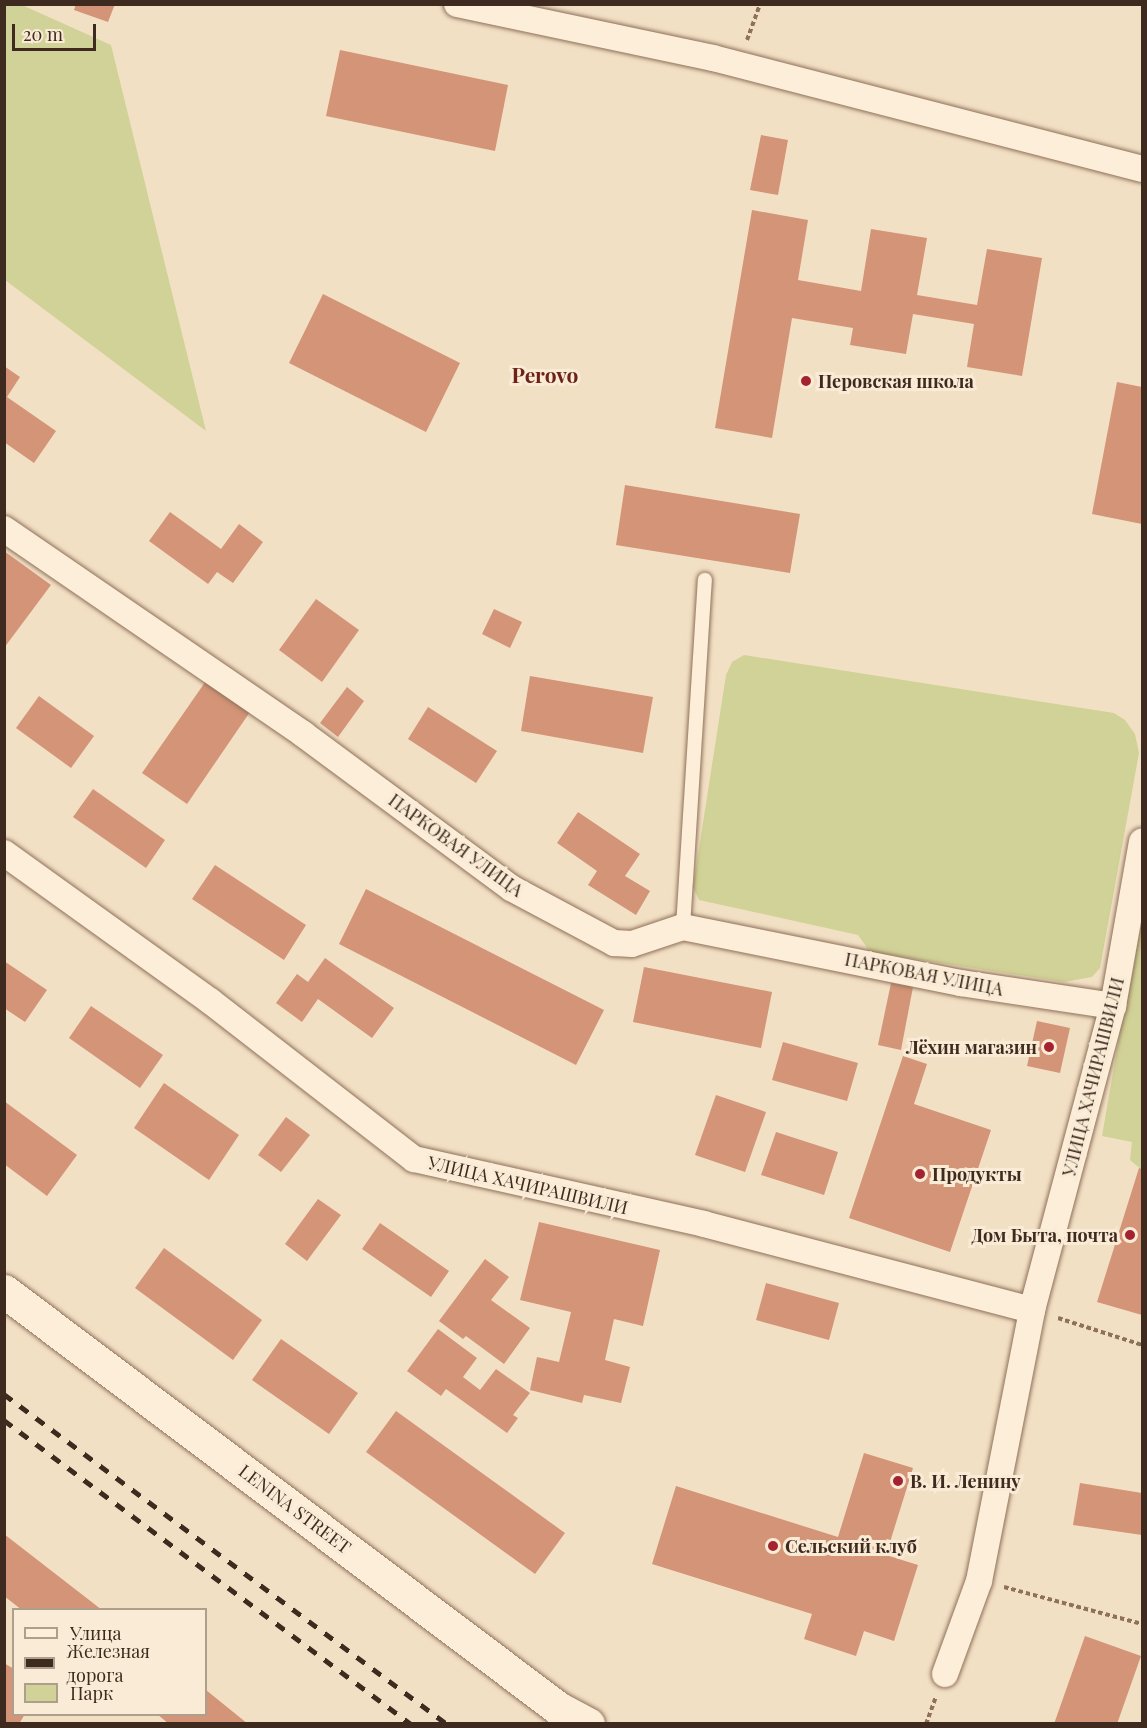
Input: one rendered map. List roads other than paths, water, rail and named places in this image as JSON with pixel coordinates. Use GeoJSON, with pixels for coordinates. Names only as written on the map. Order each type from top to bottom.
{"type":"FeatureCollection","features":[{"type":"Feature","properties":{"kind":"street"},"geometry":{"type":"LineString","coordinates":[[457,4],[738,64],[1143,169]]}},
{"type":"Feature","properties":{"kind":"street","name":"ПАРКОВАЯ УЛИЦА"},"geometry":{"type":"LineString","coordinates":[[4,529],[303,734],[511,888],[614,943],[632,944],[683,927],[961,983],[1113,1006]]}},
{"type":"Feature","properties":{"kind":"street","name":"УЛИЦА ХАЧИРАШВИЛИ"},"geometry":{"type":"LineString","coordinates":[[945,1674],[979,1581],[1032,1310],[1113,1006],[1143,842]]}},
{"type":"Feature","properties":{"kind":"street","name":"УЛИЦА ХАЧИРАШВИЛИ"},"geometry":{"type":"LineString","coordinates":[[4,853],[210,1001],[414,1159],[704,1224],[1032,1310]]}},
{"type":"Feature","properties":{"kind":"street","name":"LENINA STREET"},"geometry":{"type":"LineString","coordinates":[[4,1291],[558,1708],[588,1724]]}},
{"type":"Feature","properties":{"kind":"lane"},"geometry":{"type":"LineString","coordinates":[[683,927],[705,580]]}},
{"type":"Feature","properties":{"kind":"railway"},"geometry":{"type":"LineString","coordinates":[[4,1394],[447,1724]]}},
{"type":"Feature","properties":{"kind":"railway"},"geometry":{"type":"LineString","coordinates":[[4,1420],[411,1724]]}},
{"type":"Feature","properties":{"kind":"place","name":"Перовская школа"},"geometry":{"type":"Point","coordinates":[806,381]}},
{"type":"Feature","properties":{"kind":"place","name":"Лёхин магазин"},"geometry":{"type":"Point","coordinates":[1049,1047]}},
{"type":"Feature","properties":{"kind":"place","name":"Продукты"},"geometry":{"type":"Point","coordinates":[920,1174]}},
{"type":"Feature","properties":{"kind":"place","name":"Дом Быта, почта"},"geometry":{"type":"Point","coordinates":[1130,1235]}},
{"type":"Feature","properties":{"kind":"place","name":"В. И. Ленину"},"geometry":{"type":"Point","coordinates":[898,1481]}},
{"type":"Feature","properties":{"kind":"place","name":"Сельский клуб"},"geometry":{"type":"Point","coordinates":[773,1546]}},
{"type":"Feature","properties":{"kind":"district","name":"Perovo"},"geometry":{"type":"Point","coordinates":[545,374]}}]}
